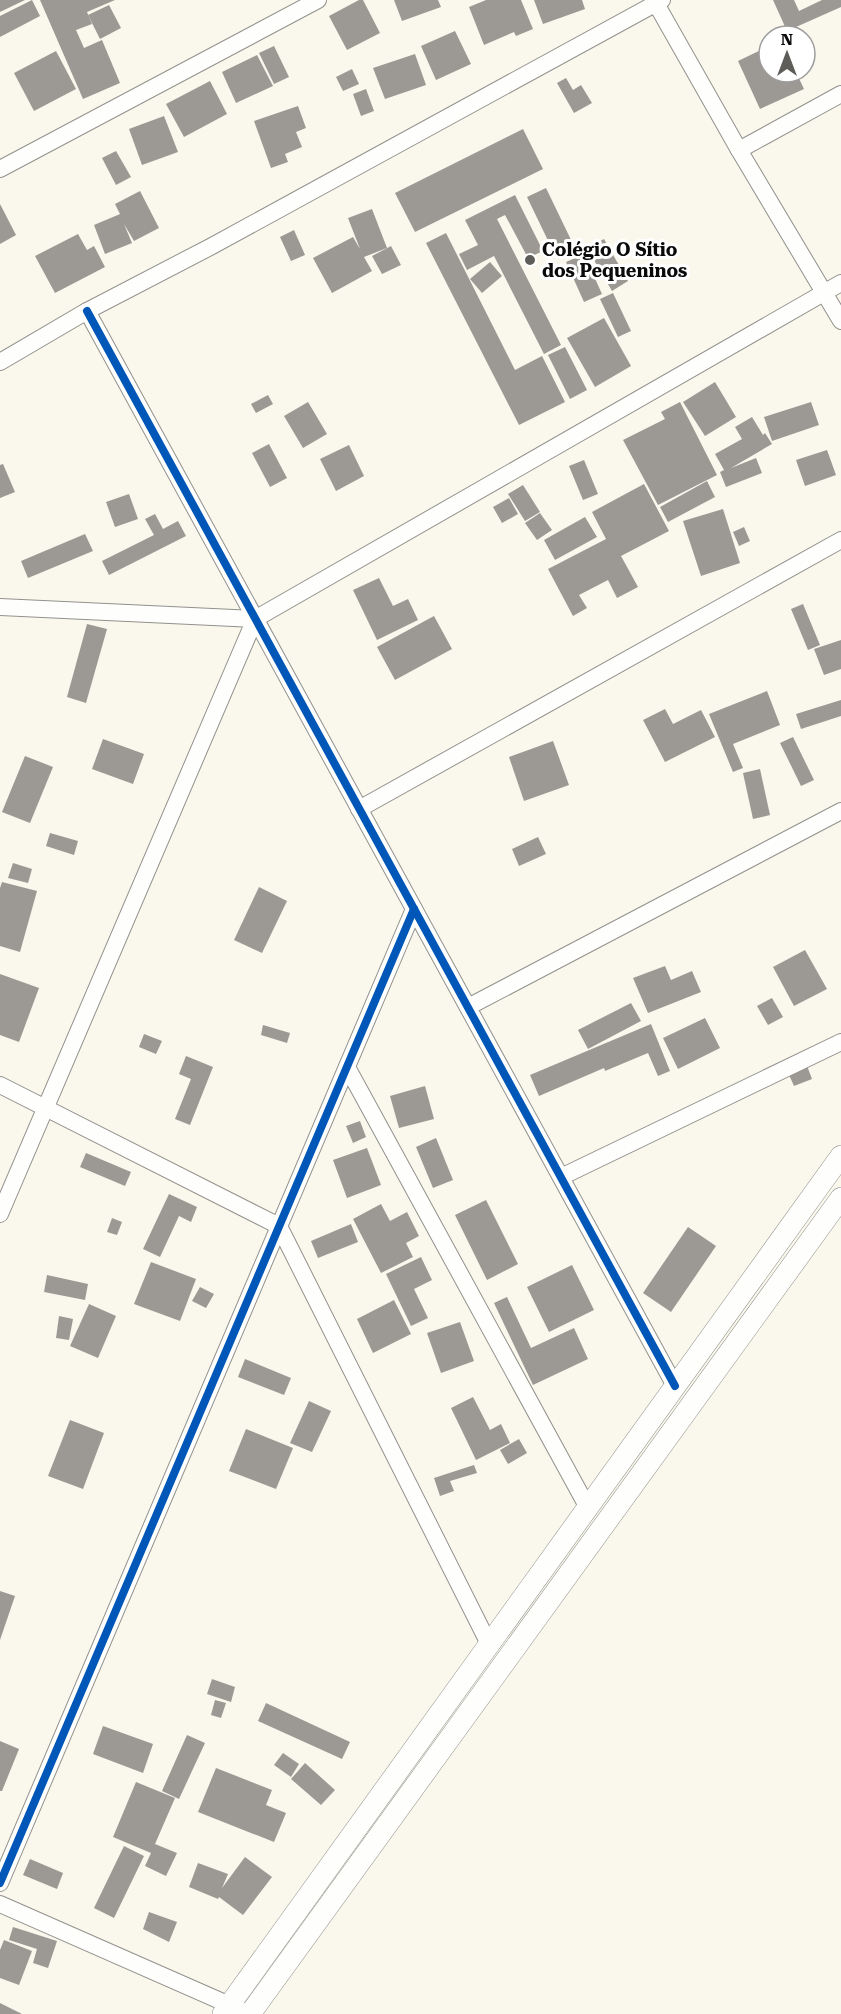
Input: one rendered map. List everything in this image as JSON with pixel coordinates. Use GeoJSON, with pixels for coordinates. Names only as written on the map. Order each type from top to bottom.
{"type":"FeatureCollection","features":[{"type":"Feature","properties":{"kind":"street"},"geometry":{"type":"LineString","coordinates":[[0,169],[318,0]]}},
{"type":"Feature","properties":{"kind":"street"},"geometry":{"type":"LineString","coordinates":[[0,362],[87,311],[212,246],[658,1],[739,150],[841,321]]}},
{"type":"Feature","properties":{"kind":"street"},"geometry":{"type":"LineString","coordinates":[[739,150],[841,94]]}},
{"type":"Feature","properties":{"kind":"street"},"geometry":{"type":"LineString","coordinates":[[0,607],[255,619],[841,283]]}},
{"type":"Feature","properties":{"kind":"street"},"geometry":{"type":"LineString","coordinates":[[87,311],[675,1386]]}},
{"type":"Feature","properties":{"kind":"street"},"geometry":{"type":"LineString","coordinates":[[359,809],[841,540]]}},
{"type":"Feature","properties":{"kind":"street"},"geometry":{"type":"LineString","coordinates":[[0,1214],[255,619]]}},
{"type":"Feature","properties":{"kind":"street"},"geometry":{"type":"LineString","coordinates":[[468,1007],[841,812]]}},
{"type":"Feature","properties":{"kind":"street"},"geometry":{"type":"LineString","coordinates":[[0,1882],[414,909]]}},
{"type":"Feature","properties":{"kind":"street"},"geometry":{"type":"LineString","coordinates":[[561,1177],[841,1042]]}},
{"type":"Feature","properties":{"kind":"street"},"geometry":{"type":"LineString","coordinates":[[346,1067],[588,1508]]}},
{"type":"Feature","properties":{"kind":"street"},"geometry":{"type":"LineString","coordinates":[[0,1085],[279,1226],[489,1644]]}},
{"type":"Feature","properties":{"kind":"street"},"geometry":{"type":"LineString","coordinates":[[226,2010],[841,1156]]}},
{"type":"Feature","properties":{"kind":"street"},"geometry":{"type":"LineString","coordinates":[[0,1904],[226,2010],[250,2014],[841,1198]]}},
{"type":"Feature","properties":{"kind":"building"},"geometry":{"type":"Polygon","coordinates":[[[0,0],[25,0],[0,12],[0,0]]]}},
{"type":"Feature","properties":{"kind":"building"},"geometry":{"type":"Polygon","coordinates":[[[32,0],[40,16],[0,37],[0,16],[32,0]]]}},
{"type":"Feature","properties":{"kind":"building"},"geometry":{"type":"Polygon","coordinates":[[[40,0],[115,0],[87,12],[92,24],[76,30],[84,48],[102,40],[120,83],[83,99],[40,0]]]}},
{"type":"Feature","properties":{"kind":"building"},"geometry":{"type":"Polygon","coordinates":[[[363,0],[380,33],[347,50],[329,16],[363,0]]]}},
{"type":"Feature","properties":{"kind":"building"},"geometry":{"type":"Polygon","coordinates":[[[394,0],[438,0],[441,7],[402,21],[394,0]]]}},
{"type":"Feature","properties":{"kind":"building"},"geometry":{"type":"Polygon","coordinates":[[[486,0],[521,0],[533,29],[516,36],[514,32],[484,45],[469,7],[486,0]]]}},
{"type":"Feature","properties":{"kind":"building"},"geometry":{"type":"Polygon","coordinates":[[[534,0],[582,0],[585,9],[543,24],[534,0]]]}},
{"type":"Feature","properties":{"kind":"building"},"geometry":{"type":"Polygon","coordinates":[[[773,0],[794,0],[799,11],[822,0],[841,0],[841,7],[803,24],[784,24],[773,0]]]}},
{"type":"Feature","properties":{"kind":"building"},"geometry":{"type":"Polygon","coordinates":[[[109,5],[121,28],[100,39],[88,15],[109,5]]]}},
{"type":"Feature","properties":{"kind":"building"},"geometry":{"type":"Polygon","coordinates":[[[455,31],[471,64],[436,80],[421,46],[455,31]]]}},
{"type":"Feature","properties":{"kind":"building"},"geometry":{"type":"Polygon","coordinates":[[[274,46],[289,77],[274,84],[259,53],[274,46]]]}},
{"type":"Feature","properties":{"kind":"building"},"geometry":{"type":"Polygon","coordinates":[[[56,51],[76,89],[34,111],[14,73],[56,51]]]}},
{"type":"Feature","properties":{"kind":"building"},"geometry":{"type":"Polygon","coordinates":[[[757,52],[757,84],[802,84],[804,89],[760,109],[738,61],[757,52]]]}},
{"type":"Feature","properties":{"kind":"building"},"geometry":{"type":"Polygon","coordinates":[[[415,54],[426,85],[385,99],[373,68],[415,54]]]}},
{"type":"Feature","properties":{"kind":"building"},"geometry":{"type":"Polygon","coordinates":[[[257,55],[273,86],[236,103],[222,72],[257,55]]]}},
{"type":"Feature","properties":{"kind":"building"},"geometry":{"type":"Polygon","coordinates":[[[352,69],[359,84],[343,91],[336,77],[352,69]]]}},
{"type":"Feature","properties":{"kind":"building"},"geometry":{"type":"Polygon","coordinates":[[[566,78],[573,90],[581,85],[592,103],[574,113],[557,83],[566,78]]]}},
{"type":"Feature","properties":{"kind":"building"},"geometry":{"type":"Polygon","coordinates":[[[210,81],[227,114],[184,137],[166,104],[210,81]]]}},
{"type":"Feature","properties":{"kind":"building"},"geometry":{"type":"Polygon","coordinates":[[[366,89],[374,111],[361,116],[353,94],[366,89]]]}},
{"type":"Feature","properties":{"kind":"building"},"geometry":{"type":"Polygon","coordinates":[[[298,106],[306,128],[296,132],[302,147],[285,154],[288,162],[271,168],[254,121],[298,106]]]}},
{"type":"Feature","properties":{"kind":"building"},"geometry":{"type":"Polygon","coordinates":[[[164,116],[178,152],[142,165],[129,129],[164,116]]]}},
{"type":"Feature","properties":{"kind":"building"},"geometry":{"type":"Polygon","coordinates":[[[523,129],[543,169],[415,232],[395,193],[523,129]]]}},
{"type":"Feature","properties":{"kind":"building"},"geometry":{"type":"Polygon","coordinates":[[[116,151],[131,177],[116,185],[102,158],[116,151]]]}},
{"type":"Feature","properties":{"kind":"building"},"geometry":{"type":"Polygon","coordinates":[[[546,188],[573,244],[554,253],[527,197],[546,188]]]}},
{"type":"Feature","properties":{"kind":"building"},"geometry":{"type":"Polygon","coordinates":[[[140,191],[159,228],[134,241],[124,224],[132,243],[105,254],[94,225],[120,214],[115,204],[140,191]]]}},
{"type":"Feature","properties":{"kind":"building"},"geometry":{"type":"Polygon","coordinates":[[[515,195],[543,251],[528,258],[505,215],[497,219],[561,345],[544,354],[494,256],[467,270],[459,254],[478,245],[465,220],[515,195]]]}},
{"type":"Feature","properties":{"kind":"building"},"geometry":{"type":"Polygon","coordinates":[[[0,204],[16,235],[0,244],[0,204]]]}},
{"type":"Feature","properties":{"kind":"building"},"geometry":{"type":"Polygon","coordinates":[[[372,209],[387,248],[364,257],[372,271],[332,293],[313,258],[353,237],[360,249],[348,218],[372,209]]]}},
{"type":"Feature","properties":{"kind":"building"},"geometry":{"type":"Polygon","coordinates":[[[294,230],[305,255],[291,261],[280,237],[294,230]]]}},
{"type":"Feature","properties":{"kind":"building"},"geometry":{"type":"Polygon","coordinates":[[[446,233],[515,370],[542,356],[565,402],[519,425],[426,243],[446,233]]]}},
{"type":"Feature","properties":{"kind":"building"},"geometry":{"type":"Polygon","coordinates":[[[78,234],[87,250],[94,246],[105,267],[55,293],[35,256],[78,234]]]}},
{"type":"Feature","properties":{"kind":"building"},"geometry":{"type":"Polygon","coordinates":[[[604,239],[628,281],[612,291],[587,248],[604,239]]]}},
{"type":"Feature","properties":{"kind":"building"},"geometry":{"type":"Polygon","coordinates":[[[391,246],[401,265],[382,274],[372,256],[391,246]]]}},
{"type":"Feature","properties":{"kind":"building"},"geometry":{"type":"Polygon","coordinates":[[[584,254],[602,294],[584,302],[566,262],[584,254]]]}},
{"type":"Feature","properties":{"kind":"building"},"geometry":{"type":"Polygon","coordinates":[[[490,262],[502,276],[482,293],[470,279],[490,262]]]}},
{"type":"Feature","properties":{"kind":"building"},"geometry":{"type":"Polygon","coordinates":[[[613,293],[631,331],[618,337],[600,299],[613,293]]]}},
{"type":"Feature","properties":{"kind":"building"},"geometry":{"type":"Polygon","coordinates":[[[604,318],[631,366],[595,387],[567,338],[604,318]]]}},
{"type":"Feature","properties":{"kind":"building"},"geometry":{"type":"Polygon","coordinates":[[[565,347],[587,390],[570,399],[548,355],[565,347]]]}},
{"type":"Feature","properties":{"kind":"building"},"geometry":{"type":"Polygon","coordinates":[[[715,382],[736,417],[705,436],[683,402],[715,382]]]}},
{"type":"Feature","properties":{"kind":"building"},"geometry":{"type":"Polygon","coordinates":[[[268,395],[273,404],[256,413],[251,404],[268,395]]]}},
{"type":"Feature","properties":{"kind":"building"},"geometry":{"type":"Polygon","coordinates":[[[308,402],[327,434],[303,448],[284,416],[308,402]]]}},
{"type":"Feature","properties":{"kind":"building"},"geometry":{"type":"Polygon","coordinates":[[[680,402],[717,475],[658,505],[623,440],[665,419],[661,412],[680,402]]]}},
{"type":"Feature","properties":{"kind":"building"},"geometry":{"type":"Polygon","coordinates":[[[811,402],[819,425],[772,441],[764,417],[811,402]]]}},
{"type":"Feature","properties":{"kind":"building"},"geometry":{"type":"Polygon","coordinates":[[[752,417],[763,435],[765,433],[772,444],[731,468],[756,458],[762,473],[726,487],[720,472],[724,470],[715,454],[742,439],[735,427],[752,417]]]}},
{"type":"Feature","properties":{"kind":"building"},"geometry":{"type":"Polygon","coordinates":[[[269,444],[287,478],[270,487],[252,453],[269,444]]]}},
{"type":"Feature","properties":{"kind":"building"},"geometry":{"type":"Polygon","coordinates":[[[349,445],[364,476],[336,491],[320,459],[349,445]]]}},
{"type":"Feature","properties":{"kind":"building"},"geometry":{"type":"Polygon","coordinates":[[[827,450],[836,475],[805,486],[796,460],[827,450]]]}},
{"type":"Feature","properties":{"kind":"building"},"geometry":{"type":"Polygon","coordinates":[[[584,460],[598,494],[583,500],[569,466],[584,460]]]}},
{"type":"Feature","properties":{"kind":"building"},"geometry":{"type":"Polygon","coordinates":[[[3,464],[15,492],[0,498],[0,465],[3,464]]]}},
{"type":"Feature","properties":{"kind":"building"},"geometry":{"type":"Polygon","coordinates":[[[707,481],[715,497],[668,522],[660,507],[707,481]]]}},
{"type":"Feature","properties":{"kind":"building"},"geometry":{"type":"Polygon","coordinates":[[[644,484],[669,531],[621,556],[638,587],[617,598],[608,580],[579,595],[587,608],[573,616],[548,569],[606,539],[592,512],[644,484]]]}},
{"type":"Feature","properties":{"kind":"building"},"geometry":{"type":"Polygon","coordinates":[[[523,485],[540,512],[525,521],[508,494],[523,485]]]}},
{"type":"Feature","properties":{"kind":"building"},"geometry":{"type":"Polygon","coordinates":[[[129,494],[138,519],[115,527],[106,502],[129,494]]]}},
{"type":"Feature","properties":{"kind":"building"},"geometry":{"type":"Polygon","coordinates":[[[509,498],[518,514],[502,523],[493,507],[509,498]]]}},
{"type":"Feature","properties":{"kind":"building"},"geometry":{"type":"Polygon","coordinates":[[[723,509],[740,563],[701,576],[683,521],[723,509]]]}},
{"type":"Feature","properties":{"kind":"building"},"geometry":{"type":"Polygon","coordinates":[[[540,513],[552,530],[537,540],[525,523],[540,513]]]}},
{"type":"Feature","properties":{"kind":"building"},"geometry":{"type":"Polygon","coordinates":[[[155,514],[163,529],[178,521],[186,536],[109,575],[102,561],[154,535],[145,519],[155,514]]]}},
{"type":"Feature","properties":{"kind":"building"},"geometry":{"type":"Polygon","coordinates":[[[585,517],[597,537],[555,560],[544,540],[585,517]]]}},
{"type":"Feature","properties":{"kind":"building"},"geometry":{"type":"Polygon","coordinates":[[[744,527],[750,541],[739,546],[733,532],[744,527]]]}},
{"type":"Feature","properties":{"kind":"building"},"geometry":{"type":"Polygon","coordinates":[[[85,534],[93,551],[28,578],[21,561],[85,534]]]}},
{"type":"Feature","properties":{"kind":"building"},"geometry":{"type":"Polygon","coordinates":[[[379,578],[393,606],[408,599],[418,620],[377,640],[353,590],[379,578]]]}},
{"type":"Feature","properties":{"kind":"building"},"geometry":{"type":"Polygon","coordinates":[[[803,604],[820,645],[808,650],[791,609],[803,604]]]}},
{"type":"Feature","properties":{"kind":"building"},"geometry":{"type":"Polygon","coordinates":[[[434,616],[452,649],[395,680],[377,647],[434,616]]]}},
{"type":"Feature","properties":{"kind":"building"},"geometry":{"type":"Polygon","coordinates":[[[87,624],[107,629],[86,703],[67,697],[87,624]]]}},
{"type":"Feature","properties":{"kind":"building"},"geometry":{"type":"Polygon","coordinates":[[[841,640],[841,669],[824,675],[814,649],[841,640]]]}},
{"type":"Feature","properties":{"kind":"building"},"geometry":{"type":"Polygon","coordinates":[[[767,691],[780,725],[733,744],[743,768],[733,772],[709,714],[767,691]]]}},
{"type":"Feature","properties":{"kind":"building"},"geometry":{"type":"Polygon","coordinates":[[[841,700],[841,716],[801,729],[796,714],[841,700]]]}},
{"type":"Feature","properties":{"kind":"building"},"geometry":{"type":"Polygon","coordinates":[[[665,709],[673,724],[701,710],[715,737],[665,762],[643,720],[665,709]]]}},
{"type":"Feature","properties":{"kind":"building"},"geometry":{"type":"Polygon","coordinates":[[[793,737],[814,780],[801,786],[780,743],[793,737]]]}},
{"type":"Feature","properties":{"kind":"building"},"geometry":{"type":"Polygon","coordinates":[[[103,739],[144,754],[133,784],[92,769],[103,739]]]}},
{"type":"Feature","properties":{"kind":"building"},"geometry":{"type":"Polygon","coordinates":[[[553,741],[569,785],[524,801],[509,757],[553,741]]]}},
{"type":"Feature","properties":{"kind":"building"},"geometry":{"type":"Polygon","coordinates":[[[25,756],[53,767],[30,823],[2,812],[25,756]]]}},
{"type":"Feature","properties":{"kind":"building"},"geometry":{"type":"Polygon","coordinates":[[[760,769],[770,815],[753,819],[743,773],[760,769]]]}},
{"type":"Feature","properties":{"kind":"building"},"geometry":{"type":"Polygon","coordinates":[[[50,833],[78,841],[74,855],[46,846],[50,833]]]}},
{"type":"Feature","properties":{"kind":"building"},"geometry":{"type":"Polygon","coordinates":[[[538,837],[546,854],[519,866],[512,849],[538,837]]]}},
{"type":"Feature","properties":{"kind":"building"},"geometry":{"type":"Polygon","coordinates":[[[13,863],[32,869],[28,883],[8,878],[13,863]]]}},
{"type":"Feature","properties":{"kind":"building"},"geometry":{"type":"Polygon","coordinates":[[[2,882],[37,891],[20,952],[0,946],[0,888],[2,882]]]}},
{"type":"Feature","properties":{"kind":"building"},"geometry":{"type":"Polygon","coordinates":[[[259,887],[287,901],[262,953],[234,940],[259,887]]]}},
{"type":"Feature","properties":{"kind":"building"},"geometry":{"type":"Polygon","coordinates":[[[805,950],[827,989],[794,1006],[773,967],[805,950]]]}},
{"type":"Feature","properties":{"kind":"building"},"geometry":{"type":"Polygon","coordinates":[[[665,966],[671,980],[692,971],[701,992],[648,1013],[633,978],[665,966]]]}},
{"type":"Feature","properties":{"kind":"building"},"geometry":{"type":"Polygon","coordinates":[[[0,974],[39,988],[19,1042],[0,1035],[0,974]]]}},
{"type":"Feature","properties":{"kind":"building"},"geometry":{"type":"Polygon","coordinates":[[[772,998],[783,1017],[768,1025],[757,1006],[772,998]]]}},
{"type":"Feature","properties":{"kind":"building"},"geometry":{"type":"Polygon","coordinates":[[[631,1003],[641,1021],[588,1049],[578,1030],[631,1003]]]}},
{"type":"Feature","properties":{"kind":"building"},"geometry":{"type":"Polygon","coordinates":[[[705,1018],[720,1048],[678,1069],[663,1038],[705,1018]]]}},
{"type":"Feature","properties":{"kind":"building"},"geometry":{"type":"Polygon","coordinates":[[[651,1024],[670,1071],[658,1076],[648,1053],[605,1071],[604,1068],[539,1096],[530,1075],[651,1024]]]}},
{"type":"Feature","properties":{"kind":"building"},"geometry":{"type":"Polygon","coordinates":[[[263,1025],[290,1033],[287,1043],[261,1035],[263,1025]]]}},
{"type":"Feature","properties":{"kind":"building"},"geometry":{"type":"Polygon","coordinates":[[[144,1034],[162,1041],[156,1054],[139,1047],[144,1034]]]}},
{"type":"Feature","properties":{"kind":"building"},"geometry":{"type":"Polygon","coordinates":[[[186,1056],[213,1067],[190,1125],[175,1119],[191,1079],[179,1074],[186,1056]]]}},
{"type":"Feature","properties":{"kind":"building"},"geometry":{"type":"Polygon","coordinates":[[[804,1058],[812,1079],[794,1086],[785,1066],[804,1058]]]}},
{"type":"Feature","properties":{"kind":"building"},"geometry":{"type":"Polygon","coordinates":[[[425,1086],[434,1119],[399,1128],[390,1096],[425,1086]]]}},
{"type":"Feature","properties":{"kind":"building"},"geometry":{"type":"Polygon","coordinates":[[[360,1121],[366,1137],[353,1143],[346,1126],[360,1121]]]}},
{"type":"Feature","properties":{"kind":"building"},"geometry":{"type":"Polygon","coordinates":[[[436,1138],[453,1180],[433,1188],[416,1147],[436,1138]]]}},
{"type":"Feature","properties":{"kind":"building"},"geometry":{"type":"Polygon","coordinates":[[[367,1148],[381,1185],[347,1198],[333,1160],[367,1148]]]}},
{"type":"Feature","properties":{"kind":"building"},"geometry":{"type":"Polygon","coordinates":[[[86,1153],[131,1172],[125,1186],[80,1167],[86,1153]]]}},
{"type":"Feature","properties":{"kind":"building"},"geometry":{"type":"Polygon","coordinates":[[[169,1194],[197,1207],[191,1222],[179,1216],[160,1257],[143,1249],[169,1194]]]}},
{"type":"Feature","properties":{"kind":"building"},"geometry":{"type":"Polygon","coordinates":[[[486,1200],[518,1264],[487,1280],[455,1215],[486,1200]]]}},
{"type":"Feature","properties":{"kind":"building"},"geometry":{"type":"Polygon","coordinates":[[[381,1204],[390,1221],[407,1212],[419,1236],[406,1243],[413,1257],[381,1273],[353,1219],[381,1204]]]}},
{"type":"Feature","properties":{"kind":"building"},"geometry":{"type":"Polygon","coordinates":[[[112,1218],[122,1222],[117,1235],[107,1232],[112,1218]]]}},
{"type":"Feature","properties":{"kind":"building"},"geometry":{"type":"Polygon","coordinates":[[[351,1224],[358,1242],[318,1258],[311,1241],[351,1224]]]}},
{"type":"Feature","properties":{"kind":"building"},"geometry":{"type":"Polygon","coordinates":[[[688,1227],[716,1246],[671,1312],[643,1293],[688,1227]]]}},
{"type":"Feature","properties":{"kind":"building"},"geometry":{"type":"Polygon","coordinates":[[[421,1257],[432,1280],[414,1289],[428,1318],[411,1326],[386,1274],[421,1257]]]}},
{"type":"Feature","properties":{"kind":"building"},"geometry":{"type":"Polygon","coordinates":[[[151,1262],[196,1279],[180,1321],[134,1304],[151,1262]]]}},
{"type":"Feature","properties":{"kind":"building"},"geometry":{"type":"Polygon","coordinates":[[[572,1265],[594,1310],[549,1332],[527,1287],[572,1265]]]}},
{"type":"Feature","properties":{"kind":"building"},"geometry":{"type":"Polygon","coordinates":[[[47,1275],[88,1284],[85,1300],[44,1292],[47,1275]]]}},
{"type":"Feature","properties":{"kind":"building"},"geometry":{"type":"Polygon","coordinates":[[[200,1287],[214,1294],[206,1308],[192,1301],[200,1287]]]}},
{"type":"Feature","properties":{"kind":"building"},"geometry":{"type":"Polygon","coordinates":[[[507,1297],[531,1348],[574,1328],[588,1359],[533,1385],[494,1303],[507,1297]]]}},
{"type":"Feature","properties":{"kind":"building"},"geometry":{"type":"Polygon","coordinates":[[[394,1300],[411,1334],[373,1353],[357,1319],[394,1300]]]}},
{"type":"Feature","properties":{"kind":"building"},"geometry":{"type":"Polygon","coordinates":[[[89,1304],[116,1316],[98,1358],[70,1346],[89,1304]]]}},
{"type":"Feature","properties":{"kind":"building"},"geometry":{"type":"Polygon","coordinates":[[[59,1316],[73,1319],[69,1340],[56,1338],[59,1316]]]}},
{"type":"Feature","properties":{"kind":"building"},"geometry":{"type":"Polygon","coordinates":[[[460,1322],[474,1361],[441,1373],[427,1333],[460,1322]]]}},
{"type":"Feature","properties":{"kind":"building"},"geometry":{"type":"Polygon","coordinates":[[[245,1359],[291,1378],[284,1395],[238,1377],[245,1359]]]}},
{"type":"Feature","properties":{"kind":"building"},"geometry":{"type":"Polygon","coordinates":[[[473,1397],[490,1430],[501,1424],[510,1443],[476,1460],[451,1408],[473,1397]]]}},
{"type":"Feature","properties":{"kind":"building"},"geometry":{"type":"Polygon","coordinates":[[[309,1401],[331,1411],[312,1452],[290,1443],[309,1401]]]}},
{"type":"Feature","properties":{"kind":"building"},"geometry":{"type":"Polygon","coordinates":[[[70,1420],[104,1433],[83,1489],[48,1476],[70,1420]]]}},
{"type":"Feature","properties":{"kind":"building"},"geometry":{"type":"Polygon","coordinates":[[[246,1429],[293,1448],[276,1489],[229,1471],[246,1429]]]}},
{"type":"Feature","properties":{"kind":"building"},"geometry":{"type":"Polygon","coordinates":[[[519,1439],[527,1453],[508,1464],[500,1450],[519,1439]]]}},
{"type":"Feature","properties":{"kind":"building"},"geometry":{"type":"Polygon","coordinates":[[[474,1465],[477,1473],[450,1481],[454,1491],[440,1496],[434,1478],[474,1465]]]}},
{"type":"Feature","properties":{"kind":"building"},"geometry":{"type":"Polygon","coordinates":[[[0,1591],[15,1596],[0,1640],[0,1591]]]}},
{"type":"Feature","properties":{"kind":"building"},"geometry":{"type":"Polygon","coordinates":[[[212,1679],[235,1687],[231,1702],[207,1694],[212,1679]]]}},
{"type":"Feature","properties":{"kind":"building"},"geometry":{"type":"Polygon","coordinates":[[[215,1700],[226,1703],[221,1718],[211,1715],[215,1700]]]}},
{"type":"Feature","properties":{"kind":"building"},"geometry":{"type":"Polygon","coordinates":[[[266,1703],[350,1742],[342,1759],[258,1721],[266,1703]]]}},
{"type":"Feature","properties":{"kind":"building"},"geometry":{"type":"Polygon","coordinates":[[[103,1726],[153,1744],[143,1773],[93,1754],[103,1726]]]}},
{"type":"Feature","properties":{"kind":"building"},"geometry":{"type":"Polygon","coordinates":[[[187,1735],[205,1743],[179,1799],[162,1791],[187,1735]]]}},
{"type":"Feature","properties":{"kind":"building"},"geometry":{"type":"Polygon","coordinates":[[[0,1741],[19,1749],[2,1791],[0,1791],[0,1741]]]}},
{"type":"Feature","properties":{"kind":"building"},"geometry":{"type":"Polygon","coordinates":[[[283,1753],[299,1764],[291,1777],[274,1765],[283,1753]]]}},
{"type":"Feature","properties":{"kind":"building"},"geometry":{"type":"Polygon","coordinates":[[[305,1763],[335,1790],[321,1805],[291,1779],[305,1763]]]}},
{"type":"Feature","properties":{"kind":"building"},"geometry":{"type":"Polygon","coordinates":[[[216,1768],[272,1790],[266,1805],[286,1813],[274,1842],[198,1812],[216,1768]]]}},
{"type":"Feature","properties":{"kind":"building"},"geometry":{"type":"Polygon","coordinates":[[[136,1782],[175,1798],[155,1844],[177,1853],[166,1876],[145,1866],[151,1853],[113,1837],[136,1782]]]}},
{"type":"Feature","properties":{"kind":"building"},"geometry":{"type":"Polygon","coordinates":[[[124,1846],[144,1856],[114,1918],[94,1908],[124,1846]]]}},
{"type":"Feature","properties":{"kind":"building"},"geometry":{"type":"Polygon","coordinates":[[[245,1857],[272,1877],[243,1915],[219,1897],[218,1899],[189,1887],[198,1863],[228,1874],[222,1888],[245,1857]]]}},
{"type":"Feature","properties":{"kind":"building"},"geometry":{"type":"Polygon","coordinates":[[[30,1859],[63,1873],[57,1889],[23,1875],[30,1859]]]}},
{"type":"Feature","properties":{"kind":"building"},"geometry":{"type":"Polygon","coordinates":[[[149,1912],[177,1922],[169,1942],[143,1929],[149,1912]]]}},
{"type":"Feature","properties":{"kind":"building"},"geometry":{"type":"Polygon","coordinates":[[[13,1927],[57,1941],[48,1968],[33,1963],[37,1949],[9,1940],[13,1927]]]}},
{"type":"Feature","properties":{"kind":"building"},"geometry":{"type":"Polygon","coordinates":[[[4,1940],[32,1951],[19,1985],[0,1978],[0,1950],[4,1940]]]}},
{"type":"Feature","properties":{"kind":"building"},"geometry":{"type":"Polygon","coordinates":[[[0,2003],[22,2014],[0,2014],[0,2003]]]}},
{"type":"Feature","properties":{"kind":"cycle path"},"geometry":{"type":"LineString","coordinates":[[87,311],[675,1386]]}},
{"type":"Feature","properties":{"kind":"cycle path"},"geometry":{"type":"LineString","coordinates":[[0,1883],[414,909]]}},
{"type":"Feature","properties":{"kind":"place","name":"Colégio O Sítio dos Pequeninos"},"geometry":{"type":"Point","coordinates":[530,260]}}]}
